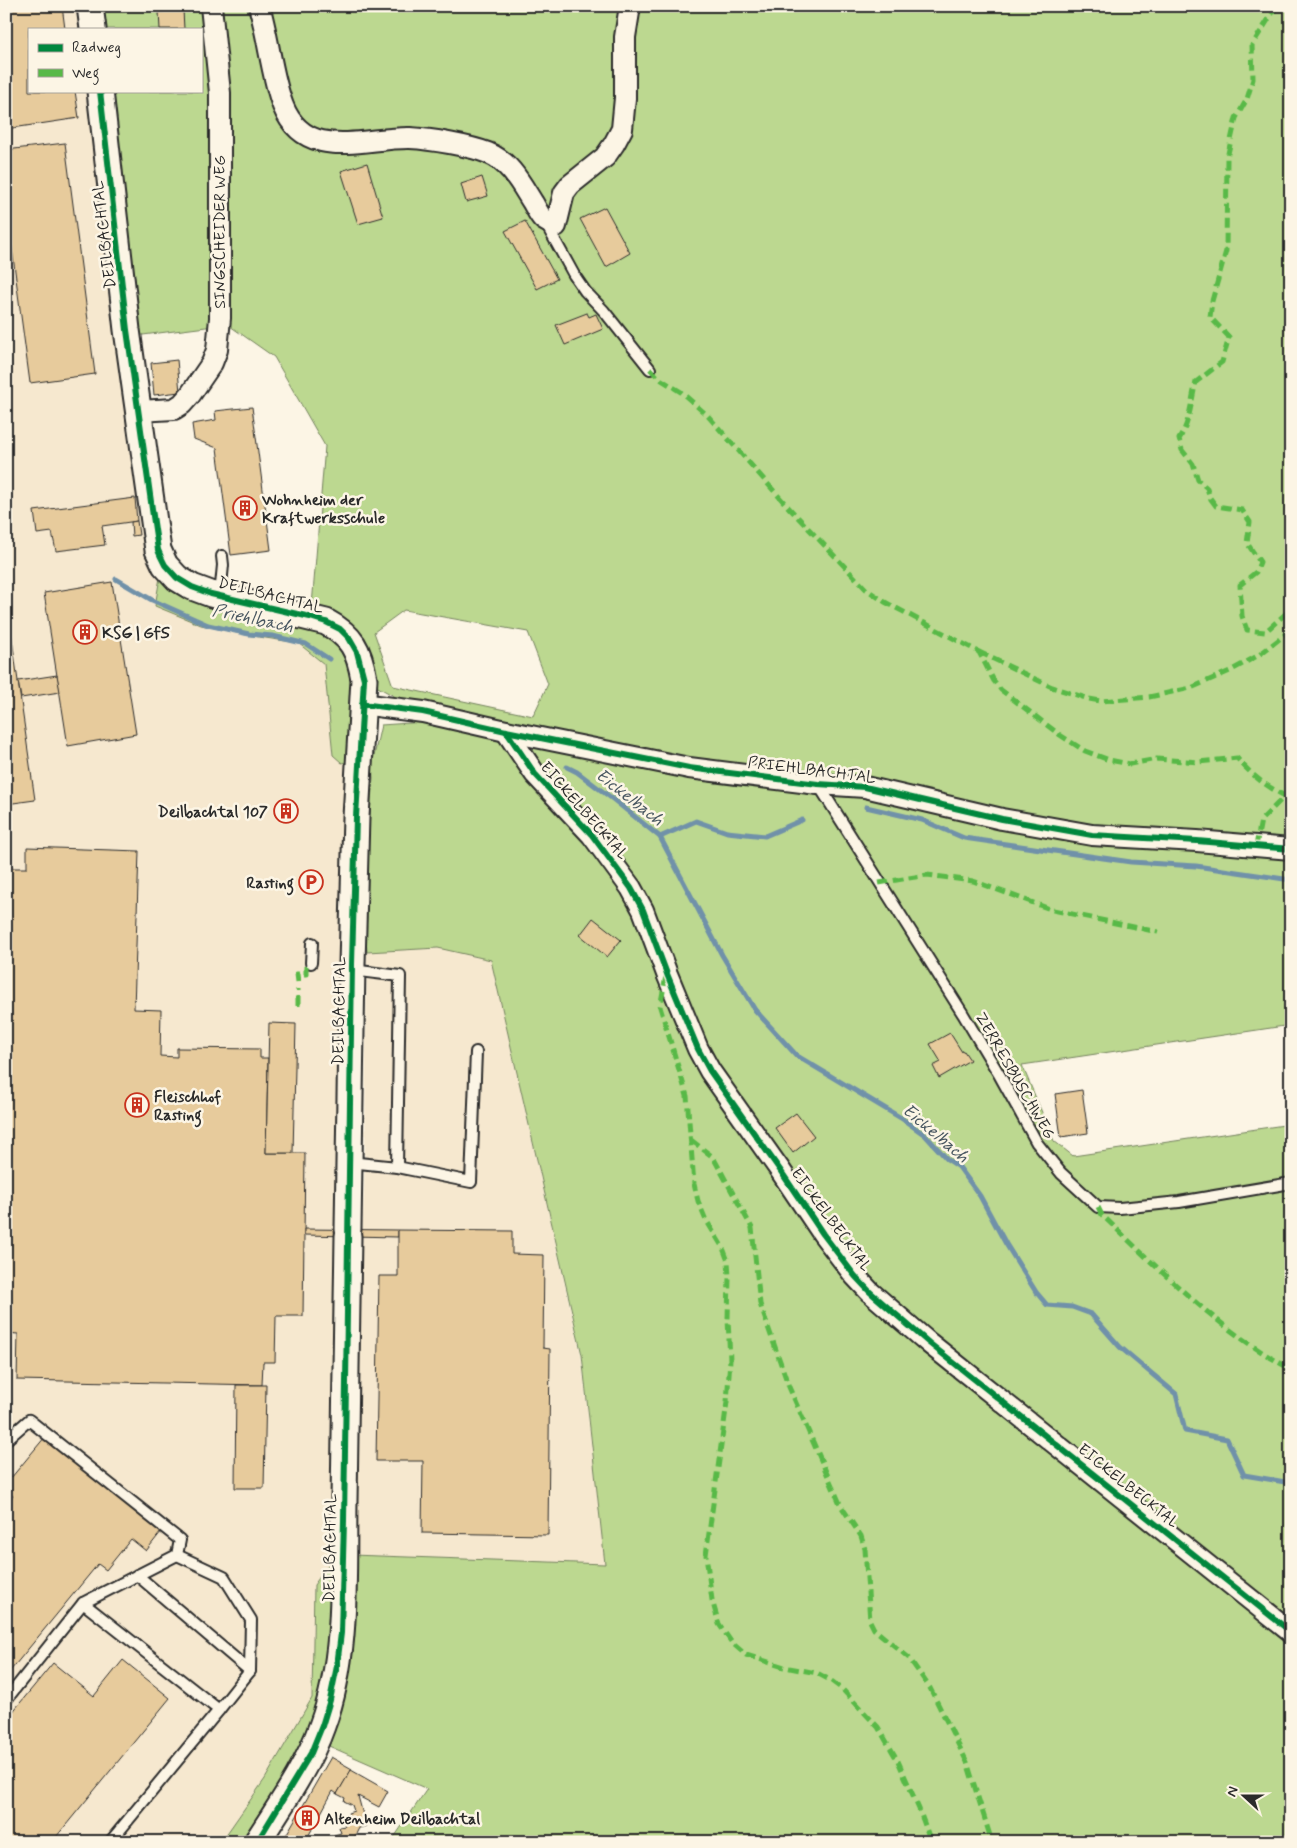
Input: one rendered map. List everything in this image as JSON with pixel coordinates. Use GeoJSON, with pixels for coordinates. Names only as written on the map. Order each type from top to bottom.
{"type":"FeatureCollection","features":[{"type":"Feature","properties":{"kind":"street"},"geometry":{"type":"LineString","coordinates":[[90,6],[93,28]]}},
{"type":"Feature","properties":{"kind":"street","name":"SINGSCHEIDER WEG"},"geometry":{"type":"LineString","coordinates":[[139,411],[174,409],[182,404],[205,375],[217,350],[220,318],[220,93],[211,6]]}},
{"type":"Feature","properties":{"kind":"street"},"geometry":{"type":"LineString","coordinates":[[259,6],[264,22],[271,62],[283,105],[290,119],[300,131],[313,139],[326,142],[356,143],[411,138],[460,146],[490,154],[499,158],[515,174],[542,219],[556,226],[564,193],[570,185],[605,157],[622,129],[625,98],[625,37],[630,6]]}},
{"type":"Feature","properties":{"kind":"street","name":"DEILBACHTAL"},"geometry":{"type":"LineString","coordinates":[[100,92],[127,330],[158,550],[161,557],[170,572],[184,583],[220,596],[310,617],[340,629],[349,638],[357,652],[364,679],[356,818],[352,970],[341,1633],[337,1666],[322,1726],[311,1753],[257,1842]]}},
{"type":"Feature","properties":{"kind":"street","name":"PRIEHLBACHTAL"},"geometry":{"type":"LineString","coordinates":[[362,704],[423,712],[689,768],[818,784],[865,787],[1002,819],[1092,834],[1197,840],[1291,849]]}},
{"type":"Feature","properties":{"kind":"street","name":"EICKELBECKTAL"},"geometry":{"type":"LineString","coordinates":[[506,731],[535,774],[592,835],[632,888],[644,910],[670,982],[698,1049],[710,1071],[780,1170],[822,1234],[855,1276],[870,1292],[929,1343],[1291,1632]]}},
{"type":"Feature","properties":{"kind":"lane"},"geometry":{"type":"LineString","coordinates":[[542,219],[585,291],[650,369]]}},
{"type":"Feature","properties":{"kind":"lane"},"geometry":{"type":"LineString","coordinates":[[220,596],[222,556]]}},
{"type":"Feature","properties":{"kind":"lane","name":"ZERRESBUSCHWEG"},"geometry":{"type":"LineString","coordinates":[[818,784],[967,1021],[1037,1143],[1061,1173],[1098,1207],[1120,1208],[1179,1202],[1291,1183]]}},
{"type":"Feature","properties":{"kind":"lane"},"geometry":{"type":"LineString","coordinates":[[311,963],[312,943]]}},
{"type":"Feature","properties":{"kind":"lane"},"geometry":{"type":"LineString","coordinates":[[352,970],[400,976],[397,1168]]}},
{"type":"Feature","properties":{"kind":"lane"},"geometry":{"type":"LineString","coordinates":[[350,1162],[397,1168],[471,1182],[476,1052]]}},
{"type":"Feature","properties":{"kind":"lane"},"geometry":{"type":"LineString","coordinates":[[6,1440],[29,1420],[180,1540],[177,1555]]}},
{"type":"Feature","properties":{"kind":"lane"},"geometry":{"type":"LineString","coordinates":[[6,1700],[83,1603],[177,1555]]}},
{"type":"Feature","properties":{"kind":"lane"},"geometry":{"type":"LineString","coordinates":[[110,1842],[250,1671],[251,1620],[224,1577],[177,1555]]}},
{"type":"Feature","properties":{"kind":"lane"},"geometry":{"type":"LineString","coordinates":[[137,1575],[250,1671]]}},
{"type":"Feature","properties":{"kind":"lane"},"geometry":{"type":"LineString","coordinates":[[83,1603],[219,1710]]}},
{"type":"Feature","properties":{"kind":"shaded area"},"geometry":{"type":"Polygon","coordinates":[[[6,6],[83,6],[86,28],[28,28],[28,92],[95,92],[162,566],[155,606],[201,625],[246,635],[297,643],[324,664],[333,755],[353,761],[335,1555],[314,1585],[312,1698],[265,1779],[221,1842],[6,1842],[6,6]]]}},
{"type":"Feature","properties":{"kind":"shaded area"},"geometry":{"type":"Polygon","coordinates":[[[438,948],[491,960],[581,1355],[605,1564],[351,1555],[365,1163],[367,952],[438,948]]]}},
{"type":"Feature","properties":{"kind":"green space"},"geometry":{"type":"Polygon","coordinates":[[[98,6],[1291,6],[1291,1025],[1022,1065],[1054,1141],[1073,1156],[1291,1124],[1291,1842],[391,1842],[427,1789],[322,1743],[338,1702],[354,1632],[351,1555],[605,1564],[582,1355],[491,960],[438,948],[367,952],[365,927],[369,824],[373,778],[372,765],[381,725],[425,722],[403,701],[376,686],[312,606],[325,446],[274,357],[220,319],[214,326],[135,336],[109,92],[202,92],[202,28],[101,28],[98,6]],[[404,610],[374,632],[393,686],[533,716],[548,684],[528,632],[404,610]]]}},
{"type":"Feature","properties":{"kind":"green space"},"geometry":{"type":"Polygon","coordinates":[[[162,566],[308,619],[358,661],[353,761],[342,763],[333,755],[324,664],[298,643],[246,635],[201,625],[155,606],[162,566]]]}},
{"type":"Feature","properties":{"kind":"green space"},"geometry":{"type":"Polygon","coordinates":[[[335,1555],[332,1632],[321,1698],[302,1749],[240,1842],[221,1842],[265,1779],[312,1698],[314,1585],[335,1555]]]}},
{"type":"Feature","properties":{"kind":"building"},"geometry":{"type":"Polygon","coordinates":[[[6,6],[62,6],[65,28],[28,28],[28,92],[75,92],[79,118],[6,129],[6,6]]]}},
{"type":"Feature","properties":{"kind":"building"},"geometry":{"type":"Polygon","coordinates":[[[183,10],[184,28],[160,28],[159,12],[183,10]]]}},
{"type":"Feature","properties":{"kind":"building"},"geometry":{"type":"Polygon","coordinates":[[[65,143],[95,374],[30,383],[6,204],[6,150],[65,143]]]}},
{"type":"Feature","properties":{"kind":"building"},"geometry":{"type":"Polygon","coordinates":[[[367,163],[383,217],[358,224],[341,171],[367,163]]]}},
{"type":"Feature","properties":{"kind":"building"},"geometry":{"type":"Polygon","coordinates":[[[482,177],[488,196],[466,202],[461,184],[482,177]]]}},
{"type":"Feature","properties":{"kind":"building"},"geometry":{"type":"Polygon","coordinates":[[[605,207],[630,253],[606,267],[580,219],[605,207]]]}},
{"type":"Feature","properties":{"kind":"building"},"geometry":{"type":"Polygon","coordinates":[[[525,221],[557,279],[537,289],[505,231],[525,221]]]}},
{"type":"Feature","properties":{"kind":"building"},"geometry":{"type":"Polygon","coordinates":[[[587,313],[589,317],[596,314],[603,329],[565,345],[556,325],[587,313]]]}},
{"type":"Feature","properties":{"kind":"building"},"geometry":{"type":"Polygon","coordinates":[[[177,360],[180,392],[154,395],[151,363],[177,360]]]}},
{"type":"Feature","properties":{"kind":"building","name":"Wohnheim der Kraftwerksschule"},"geometry":{"type":"Polygon","coordinates":[[[252,407],[271,550],[231,555],[217,448],[194,439],[192,424],[216,420],[215,411],[252,407]]]}},
{"type":"Feature","properties":{"kind":"building"},"geometry":{"type":"Polygon","coordinates":[[[135,498],[137,521],[102,526],[105,545],[56,551],[52,532],[37,534],[34,511],[135,498]]]}},
{"type":"Feature","properties":{"kind":"building"},"geometry":{"type":"Polygon","coordinates":[[[137,521],[139,535],[132,536],[131,522],[137,521]]]}},
{"type":"Feature","properties":{"kind":"building","name":"KSG | GfS"},"geometry":{"type":"Polygon","coordinates":[[[112,582],[136,734],[68,746],[44,593],[112,582]]]}},
{"type":"Feature","properties":{"kind":"building"},"geometry":{"type":"Polygon","coordinates":[[[6,597],[35,800],[6,804],[6,597]]]}},
{"type":"Feature","properties":{"kind":"building"},"geometry":{"type":"Polygon","coordinates":[[[57,675],[60,692],[21,698],[18,681],[57,675]]]}},
{"type":"Feature","properties":{"kind":"building","name":"Deilbachtal 107"},"geometry":{"type":"Polygon","coordinates":[[[282,809],[291,809],[290,814],[282,814],[282,809]]]}},
{"type":"Feature","properties":{"kind":"building","name":"Fleischhof Rasting"},"geometry":{"type":"Polygon","coordinates":[[[27,847],[139,851],[134,1009],[161,1010],[160,1056],[177,1057],[177,1048],[260,1049],[260,1058],[268,1058],[266,1153],[305,1153],[303,1316],[276,1316],[275,1362],[263,1362],[262,1385],[17,1380],[18,1334],[6,1333],[6,868],[27,868],[27,847]]]}},
{"type":"Feature","properties":{"kind":"building"},"geometry":{"type":"Polygon","coordinates":[[[593,918],[621,940],[607,957],[580,935],[593,918]]]}},
{"type":"Feature","properties":{"kind":"building"},"geometry":{"type":"Polygon","coordinates":[[[269,1023],[296,1024],[293,1153],[266,1153],[269,1023]]]}},
{"type":"Feature","properties":{"kind":"building"},"geometry":{"type":"Polygon","coordinates":[[[950,1033],[962,1052],[964,1051],[970,1060],[939,1078],[933,1066],[941,1062],[930,1044],[950,1033]]]}},
{"type":"Feature","properties":{"kind":"building"},"geometry":{"type":"Polygon","coordinates":[[[1082,1090],[1088,1133],[1061,1137],[1055,1094],[1082,1090]]]}},
{"type":"Feature","properties":{"kind":"building"},"geometry":{"type":"Polygon","coordinates":[[[796,1113],[814,1136],[793,1153],[775,1128],[796,1113]]]}},
{"type":"Feature","properties":{"kind":"building"},"geometry":{"type":"Polygon","coordinates":[[[304,1229],[398,1230],[398,1237],[304,1235],[304,1229]]]}},
{"type":"Feature","properties":{"kind":"building"},"geometry":{"type":"Polygon","coordinates":[[[398,1230],[512,1231],[512,1254],[544,1255],[543,1348],[550,1349],[548,1535],[422,1533],[423,1461],[376,1461],[379,1276],[398,1276],[398,1230]]]}},
{"type":"Feature","properties":{"kind":"building"},"geometry":{"type":"Polygon","coordinates":[[[236,1385],[266,1385],[264,1488],[235,1488],[236,1385]]]}},
{"type":"Feature","properties":{"kind":"building"},"geometry":{"type":"Polygon","coordinates":[[[45,1437],[161,1532],[146,1551],[131,1539],[106,1570],[98,1564],[6,1676],[6,1504],[13,1496],[6,1491],[6,1484],[45,1437]]]}},
{"type":"Feature","properties":{"kind":"building"},"geometry":{"type":"Polygon","coordinates":[[[123,1660],[170,1698],[52,1842],[6,1842],[6,1720],[53,1663],[94,1696],[123,1660]]]}},
{"type":"Feature","properties":{"kind":"building","name":"Altenheim Deilbachtal"},"geometry":{"type":"Polygon","coordinates":[[[331,1757],[352,1769],[337,1794],[333,1791],[305,1842],[282,1842],[331,1757]]]}},
{"type":"Feature","properties":{"kind":"building"},"geometry":{"type":"Polygon","coordinates":[[[351,1770],[388,1791],[379,1807],[358,1796],[366,1826],[359,1828],[355,1836],[357,1842],[336,1842],[334,1835],[341,1833],[339,1827],[345,1826],[343,1820],[349,1819],[348,1813],[354,1811],[352,1805],[344,1801],[345,1798],[337,1794],[351,1770]]]}},
{"type":"Feature","properties":{"kind":"waterway","name":"Priehlbach"},"geometry":{"type":"LineString","coordinates":[[116,579],[152,600],[208,625],[249,634],[273,636],[306,644],[329,659]]}},
{"type":"Feature","properties":{"kind":"waterway","name":"Eickelbach"},"geometry":{"type":"LineString","coordinates":[[567,767],[577,772],[660,837],[722,955],[755,1010],[797,1056],[901,1118],[925,1135],[947,1159],[959,1167],[980,1196],[1006,1244],[1036,1292],[1047,1305],[1072,1307],[1091,1314],[1120,1347],[1176,1394],[1185,1431],[1227,1439],[1244,1475],[1291,1483]]}},
{"type":"Feature","properties":{"kind":"waterway","name":"Priehlbach"},"geometry":{"type":"LineString","coordinates":[[866,807],[922,820],[964,838],[1131,862],[1196,866],[1291,880]]}},
{"type":"Feature","properties":{"kind":"waterway","name":"Priehlbach"},"geometry":{"type":"LineString","coordinates":[[660,837],[696,821],[727,832],[765,836],[802,820]]}},
{"type":"Feature","properties":{"kind":"marked path"},"geometry":{"type":"LineString","coordinates":[[1277,6],[1252,45],[1253,79],[1247,99],[1236,118],[1227,158],[1226,251],[1212,301],[1210,317],[1229,337],[1222,362],[1196,382],[1188,419],[1179,439],[1182,450],[1193,464],[1198,480],[1207,488],[1210,498],[1216,506],[1242,510],[1250,522],[1247,543],[1260,562],[1256,572],[1240,585],[1242,616],[1247,630],[1265,632],[1291,609]]}},
{"type":"Feature","properties":{"kind":"marked path"},"geometry":{"type":"LineString","coordinates":[[650,369],[660,379],[681,392],[708,416],[790,509],[866,589],[885,602],[979,652],[994,681],[1001,690],[1060,735],[1085,751],[1109,760],[1130,764],[1157,759],[1198,762],[1237,758],[1259,780],[1285,796],[1261,820],[1256,846]]}},
{"type":"Feature","properties":{"kind":"marked path"},"geometry":{"type":"LineString","coordinates":[[979,652],[1052,687],[1101,701],[1149,697],[1191,688],[1230,671],[1259,655],[1291,630]]}},
{"type":"Feature","properties":{"kind":"marked path"},"geometry":{"type":"LineString","coordinates":[[879,883],[927,875],[973,881],[1053,910],[1158,932]]}},
{"type":"Feature","properties":{"kind":"marked path"},"geometry":{"type":"LineString","coordinates":[[298,982],[297,974],[306,974],[306,963]]}},
{"type":"Feature","properties":{"kind":"marked path"},"geometry":{"type":"LineString","coordinates":[[666,976],[660,1007],[687,1096],[694,1184],[705,1218],[723,1248],[728,1261],[730,1360],[727,1402],[706,1555],[712,1600],[719,1624],[732,1643],[746,1655],[784,1667],[817,1673],[841,1688],[878,1727],[898,1761],[931,1842]]}},
{"type":"Feature","properties":{"kind":"marked path"},"geometry":{"type":"LineString","coordinates":[[298,989],[298,1006]]}},
{"type":"Feature","properties":{"kind":"marked path"},"geometry":{"type":"LineString","coordinates":[[691,1140],[713,1157],[752,1228],[760,1304],[789,1387],[841,1506],[861,1536],[865,1549],[870,1621],[874,1629],[909,1658],[930,1688],[967,1762],[992,1842]]}},
{"type":"Feature","properties":{"kind":"marked path"},"geometry":{"type":"LineString","coordinates":[[1098,1207],[1102,1215],[1191,1298],[1239,1337],[1291,1369]]}},
{"type":"Feature","properties":{"kind":"cycle path"},"geometry":{"type":"LineString","coordinates":[[100,92],[127,330],[158,550],[161,557],[165,565],[177,578],[192,587],[211,594],[310,617],[340,629],[349,638],[357,652],[364,679],[356,817],[352,964],[341,1633],[337,1666],[322,1726],[311,1753],[257,1842]]}},
{"type":"Feature","properties":{"kind":"cycle path"},"geometry":{"type":"LineString","coordinates":[[362,704],[423,712],[689,768],[818,784],[865,787],[1002,819],[1092,835],[1291,849]]}},
{"type":"Feature","properties":{"kind":"cycle path"},"geometry":{"type":"LineString","coordinates":[[506,731],[535,774],[592,835],[631,888],[643,910],[698,1049],[710,1071],[823,1234],[855,1276],[870,1292],[929,1343],[1291,1632]]}},
{"type":"Feature","properties":{"kind":"place","name":"Wohnheim der Kraftwerksschule"},"geometry":{"type":"Point","coordinates":[245,508]}},
{"type":"Feature","properties":{"kind":"place","name":"KSG | GfS"},"geometry":{"type":"Point","coordinates":[85,632]}},
{"type":"Feature","properties":{"kind":"place","name":"Deilbachtal 107"},"geometry":{"type":"Point","coordinates":[286,811]}},
{"type":"Feature","properties":{"kind":"place","name":"Rasting"},"geometry":{"type":"Point","coordinates":[311,882]}},
{"type":"Feature","properties":{"kind":"place","name":"Fleischhof Rasting"},"geometry":{"type":"Point","coordinates":[137,1105]}},
{"type":"Feature","properties":{"kind":"place","name":"Altenheim Deilbachtal"},"geometry":{"type":"Point","coordinates":[307,1818]}}]}
